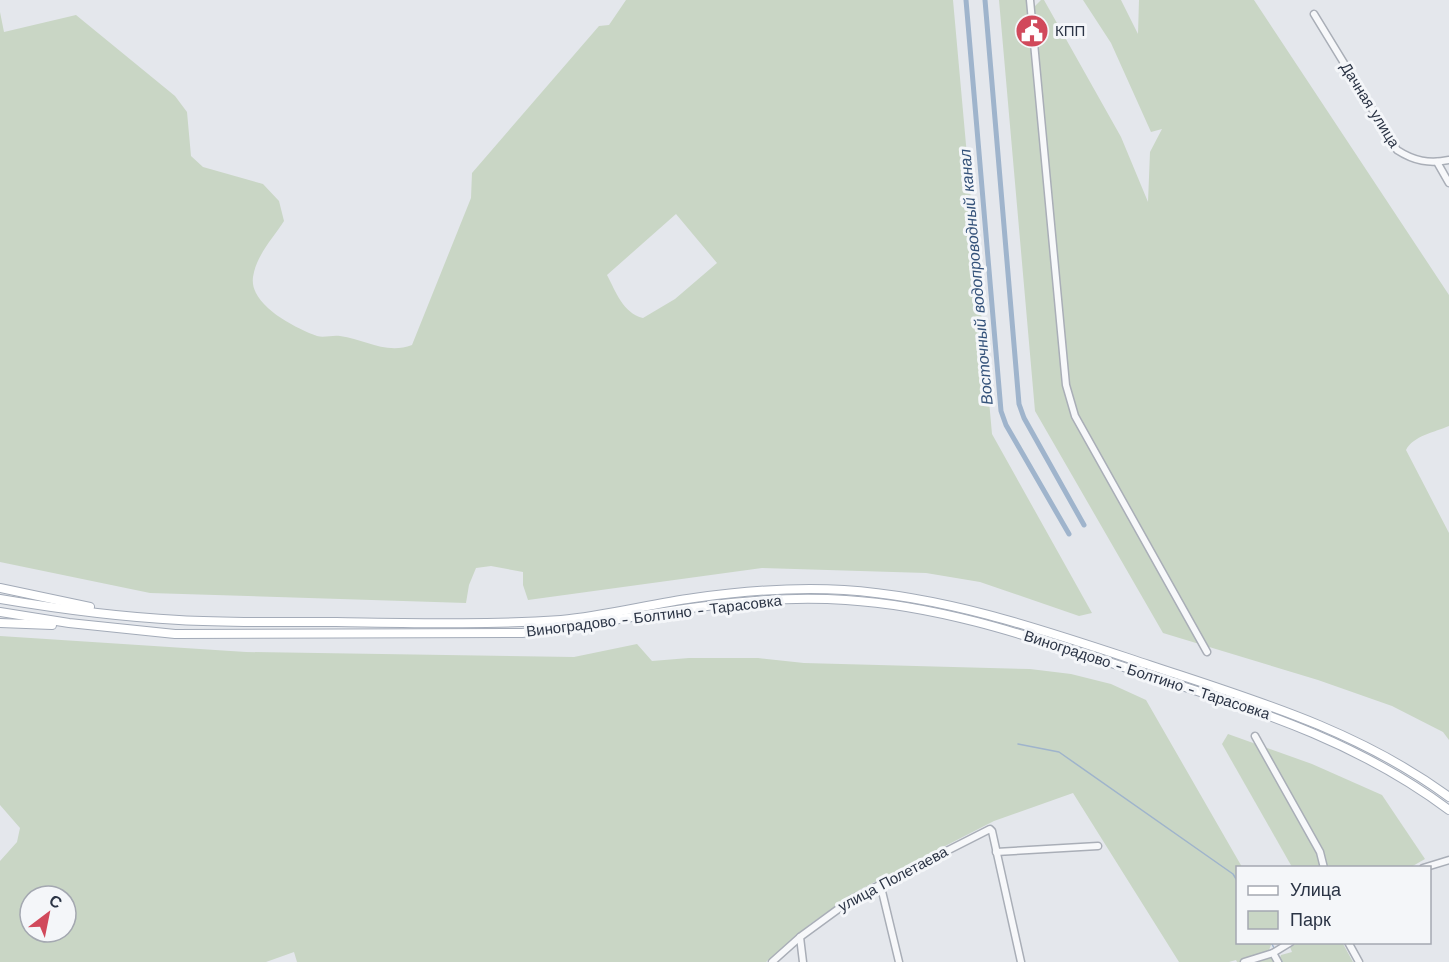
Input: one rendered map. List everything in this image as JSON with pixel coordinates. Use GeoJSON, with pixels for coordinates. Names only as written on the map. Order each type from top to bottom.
{"type":"FeatureCollection","features":[{"type":"Feature","properties":{"kind":"main road"},"geometry":{"type":"LineString","coordinates":[[0,588],[139,617]]}},
{"type":"Feature","properties":{"kind":"main road","name":"Виноградово - Болтино - Тарасовка"},"geometry":{"type":"LineString","coordinates":[[0,599],[45,607],[182,621],[520,623],[572,619],[695,598],[769,590],[842,590],[906,597],[985,612],[1060,635],[1317,723],[1372,749],[1424,779],[1449,797]]}},
{"type":"Feature","properties":{"kind":"main road","name":"Виноградово - Болтино - Тарасовка"},"geometry":{"type":"LineString","coordinates":[[0,612],[95,627],[175,634],[522,633],[772,599],[845,600],[905,606],[982,622],[1260,712],[1314,732],[1367,757],[1418,787],[1449,810]]}},
{"type":"Feature","properties":{"kind":"main road"},"geometry":{"type":"LineString","coordinates":[[0,623],[95,627]]}},
{"type":"Feature","properties":{"kind":"street"},"geometry":{"type":"LineString","coordinates":[[1030,0],[1066,385],[1075,416],[1207,652]]}},
{"type":"Feature","properties":{"kind":"street","name":"Дачная улица"},"geometry":{"type":"LineString","coordinates":[[1314,14],[1397,150],[1416,160],[1437,162],[1449,160]]}},
{"type":"Feature","properties":{"kind":"street"},"geometry":{"type":"LineString","coordinates":[[1437,162],[1449,183]]}},
{"type":"Feature","properties":{"kind":"street"},"geometry":{"type":"LineString","coordinates":[[1255,736],[1320,852],[1324,866]]}},
{"type":"Feature","properties":{"kind":"street","name":"улица Полетаева"},"geometry":{"type":"LineString","coordinates":[[772,962],[800,937],[852,899],[990,829],[996,852]]}},
{"type":"Feature","properties":{"kind":"street"},"geometry":{"type":"LineString","coordinates":[[1021,962],[996,852],[1098,846]]}},
{"type":"Feature","properties":{"kind":"street"},"geometry":{"type":"LineString","coordinates":[[1427,866],[1449,860]]}},
{"type":"Feature","properties":{"kind":"street"},"geometry":{"type":"LineString","coordinates":[[880,883],[899,962]]}},
{"type":"Feature","properties":{"kind":"street"},"geometry":{"type":"LineString","coordinates":[[800,937],[803,962]]}},
{"type":"Feature","properties":{"kind":"street"},"geometry":{"type":"LineString","coordinates":[[1244,962],[1270,954],[1288,944]]}},
{"type":"Feature","properties":{"kind":"street"},"geometry":{"type":"LineString","coordinates":[[1349,944],[1359,962]]}},
{"type":"Feature","properties":{"kind":"street"},"geometry":{"type":"LineString","coordinates":[[1270,954],[1278,962]]}},
{"type":"Feature","properties":{"kind":"green space"},"geometry":{"type":"Polygon","coordinates":[[[626,0],[953,0],[992,434],[1092,613],[1079,616],[980,582],[926,573],[762,568],[528,600],[523,585],[523,572],[491,566],[476,568],[469,585],[466,603],[150,593],[0,562],[0,12],[4,32],[76,15],[175,96],[187,112],[191,156],[203,167],[263,184],[279,201],[284,221],[261,255],[253,277],[258,297],[275,314],[317,336],[340,336],[393,348],[412,345],[471,198],[472,173],[599,26],[609,25],[626,0]],[[676,214],[607,275],[625,307],[643,318],[675,299],[717,263],[676,214]]]}},
{"type":"Feature","properties":{"kind":"green space"},"geometry":{"type":"Polygon","coordinates":[[[999,0],[1026,0],[1028,13],[1041,0],[1044,0],[1121,137],[1148,202],[1150,152],[1162,129],[1151,132],[1111,43],[1083,0],[1121,0],[1138,34],[1139,0],[1254,0],[1449,295],[1449,426],[1419,438],[1406,450],[1449,533],[1449,740],[1443,732],[1392,706],[1318,680],[1163,633],[1035,411],[999,0]]]}},
{"type":"Feature","properties":{"kind":"green space"},"geometry":{"type":"Polygon","coordinates":[[[0,636],[246,652],[574,657],[637,644],[652,661],[689,658],[758,658],[804,663],[1030,669],[1071,674],[1111,684],[1146,700],[1241,866],[1236,866],[1236,944],[1273,944],[1269,950],[1275,962],[1237,962],[1236,960],[1179,962],[1073,793],[994,821],[861,889],[810,924],[766,962],[297,962],[294,952],[266,962],[0,962],[0,861],[17,842],[20,828],[0,805],[0,636]]]}},
{"type":"Feature","properties":{"kind":"green space"},"geometry":{"type":"Polygon","coordinates":[[[1228,734],[1312,764],[1382,795],[1425,859],[1413,866],[1291,866],[1222,744],[1228,734]]]}},
{"type":"Feature","properties":{"kind":"green space"},"geometry":{"type":"Polygon","coordinates":[[[1296,944],[1343,944],[1353,962],[1280,962],[1281,955],[1292,952],[1290,947],[1296,944]]]}},
{"type":"Feature","properties":{"kind":"waterway","name":"Восточный водопроводный канал"},"geometry":{"type":"LineString","coordinates":[[966,0],[1001,411],[1006,425],[1069,534]]}},
{"type":"Feature","properties":{"kind":"waterway","name":"Восточный водопроводный канал"},"geometry":{"type":"LineString","coordinates":[[985,0],[1019,404],[1024,418],[1084,525]]}},
{"type":"Feature","properties":{"kind":"waterway"},"geometry":{"type":"LineString","coordinates":[[1018,744],[1059,752],[1233,874],[1236,879]]}},
{"type":"Feature","properties":{"kind":"waterway"},"geometry":{"type":"LineString","coordinates":[[1272,944],[1275,950]]}},
{"type":"Feature","properties":{"kind":"waterway"},"geometry":{"type":"LineString","coordinates":[[1277,954],[1282,962]]}},
{"type":"Feature","properties":{"kind":"place","name":"КПП"},"geometry":{"type":"Point","coordinates":[1032,31]}}]}
